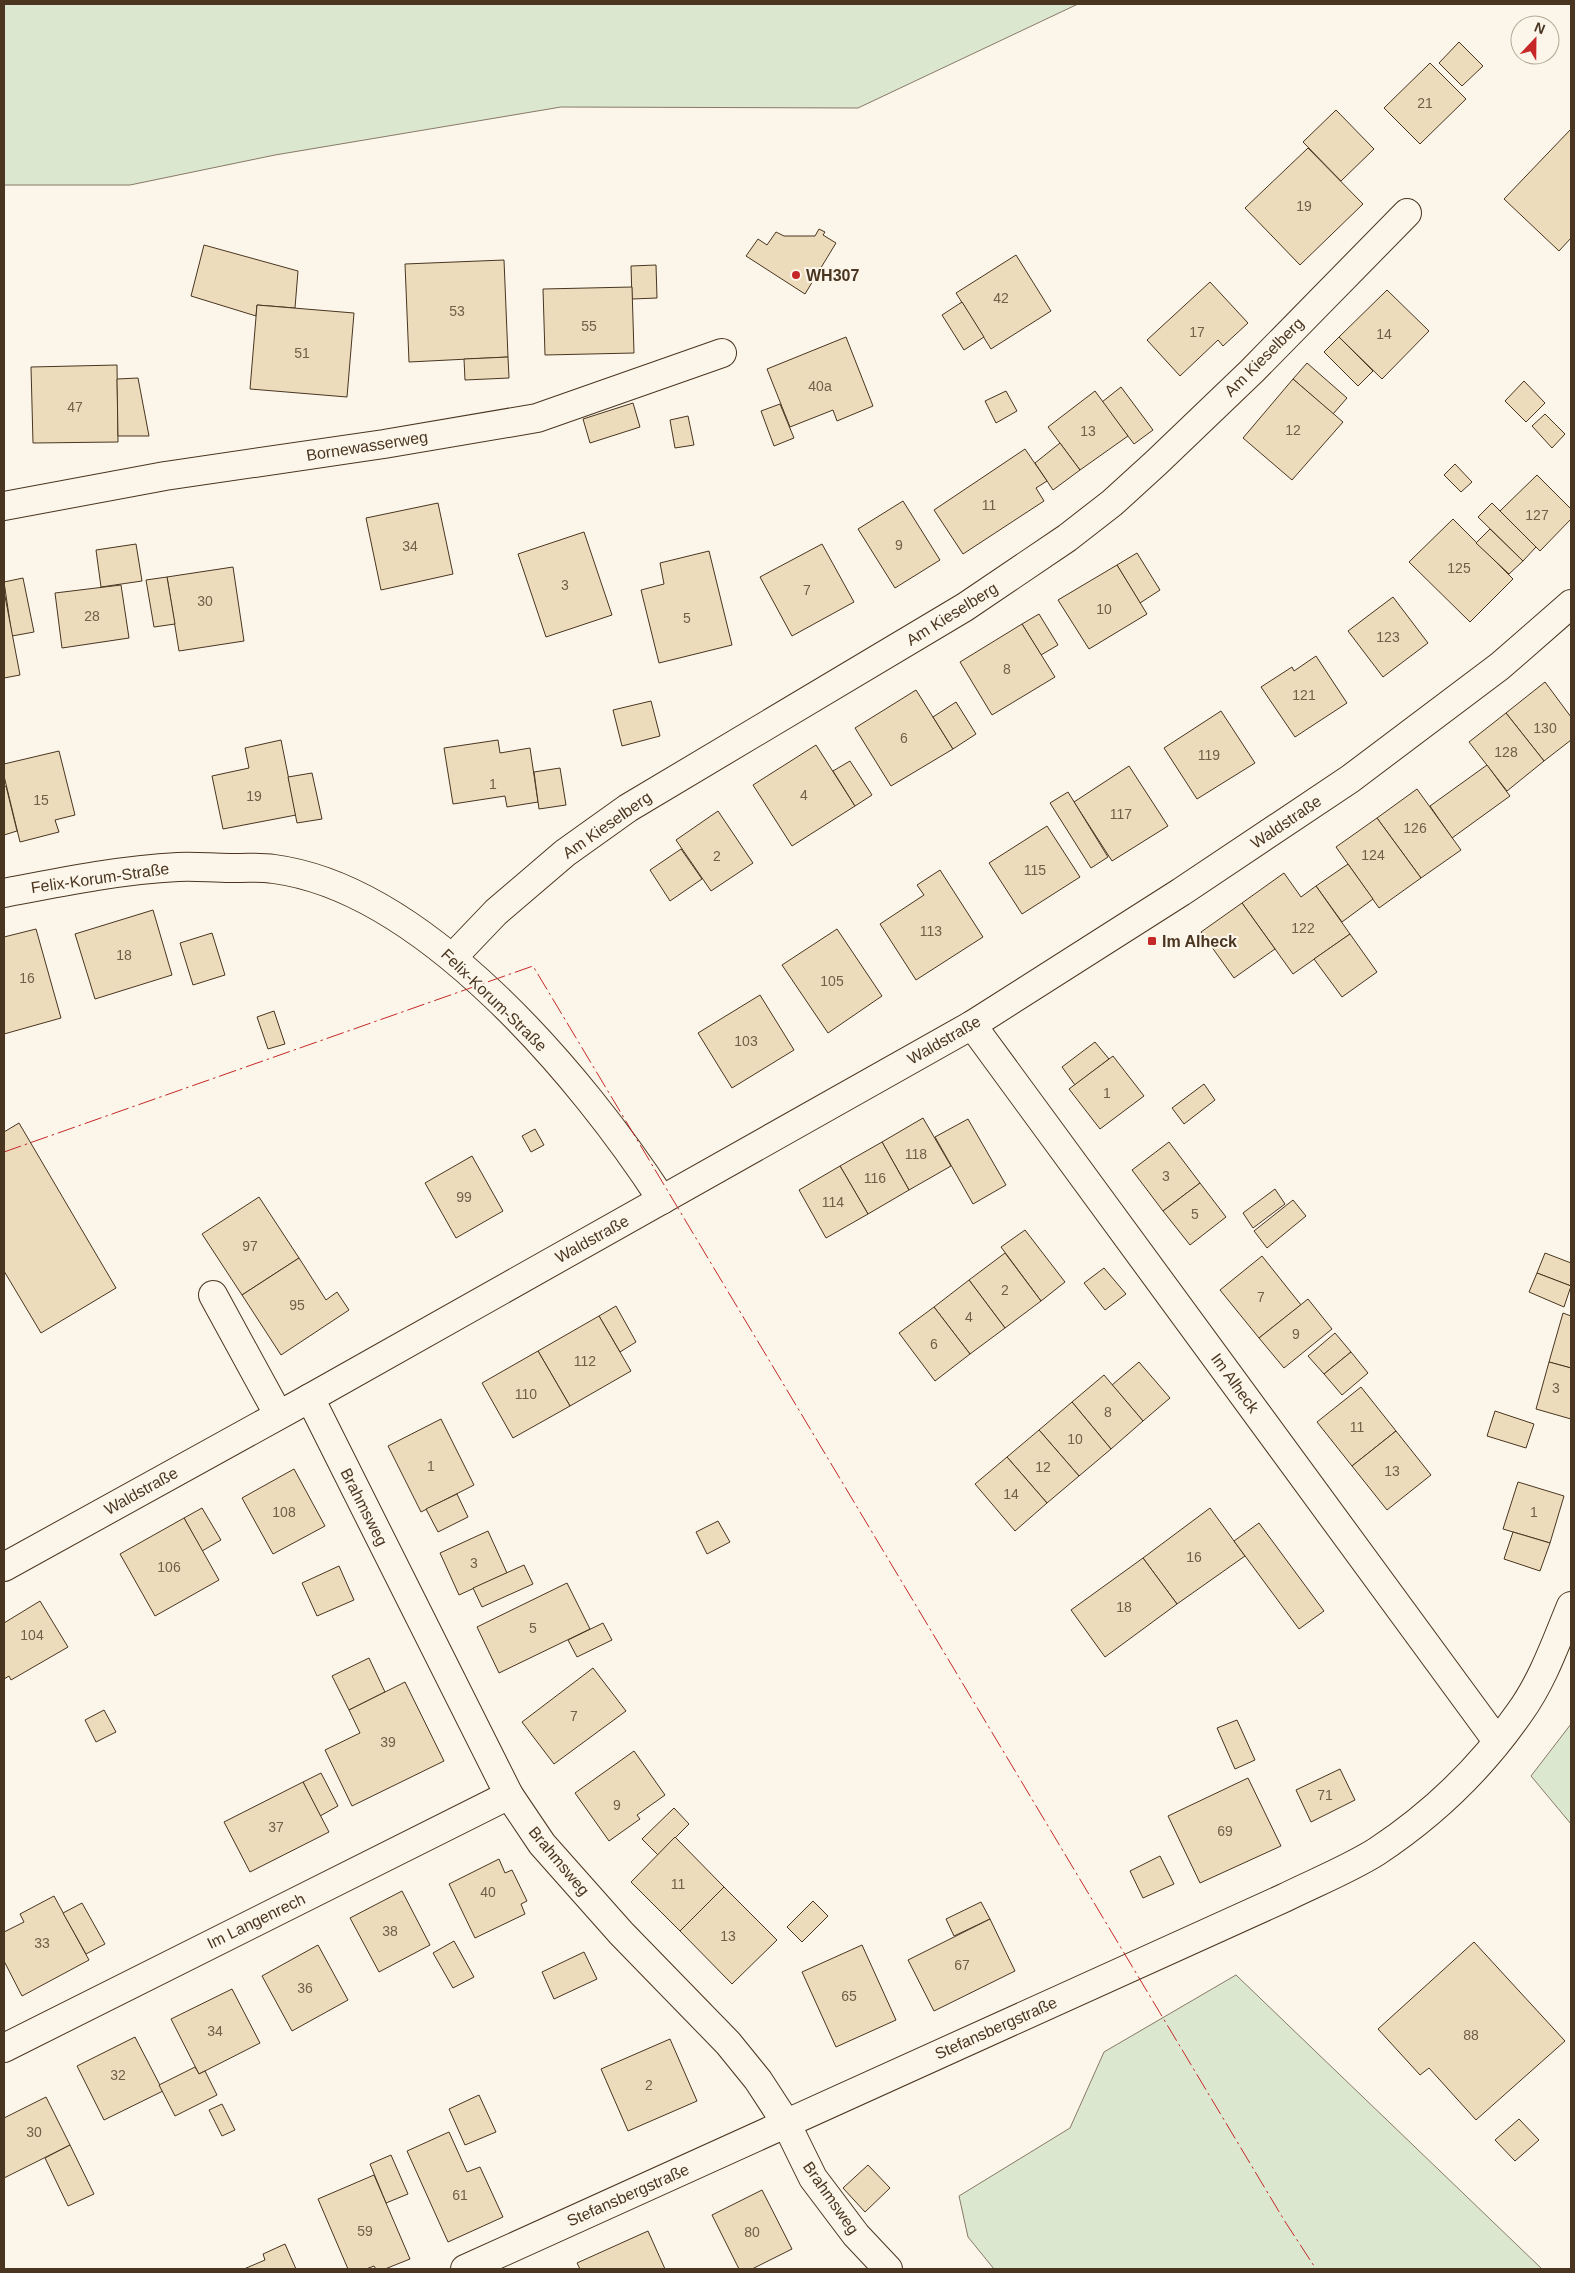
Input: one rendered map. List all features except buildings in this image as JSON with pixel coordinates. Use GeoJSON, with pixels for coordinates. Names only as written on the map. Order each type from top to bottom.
{"type":"FeatureCollection","features":[{"type":"Feature","properties":{"kind":"street","name":"Am Kieselberg"},"geometry":{"type":"LineString","coordinates":[[453,957],[496,912],[565,853],[628,808],[965,607],[1067,538],[1112,503],[1252,371],[1407,213]]}},
{"type":"Feature","properties":{"kind":"street","name":"Bornewasserweg"},"geometry":{"type":"LineString","coordinates":[[4,506],[165,476],[374,446],[538,418],[722,353]]}},
{"type":"Feature","properties":{"kind":"street","name":"Waldstraße"},"geometry":{"type":"LineString","coordinates":[[4,1567],[310,1398],[972,1025],[1181,892],[1350,780],[1500,666],[1571,604]]}},
{"type":"Feature","properties":{"kind":"street","name":"Felix-Korum-Straße"},"geometry":{"type":"LineString","coordinates":[[4,893],[88,877],[178,867],[274,869],[330,883],[390,913],[453,957],[541,1043],[629,1149],[662,1200]]}},
{"type":"Feature","properties":{"kind":"street","name":"Im Alheck"},"geometry":{"type":"LineString","coordinates":[[972,1025],[1497,1742]]}},
{"type":"Feature","properties":{"kind":"street"},"geometry":{"type":"LineString","coordinates":[[213,1295],[278,1414]]}},
{"type":"Feature","properties":{"kind":"street","name":"Brahmsweg"},"geometry":{"type":"LineString","coordinates":[[310,1398],[509,1795],[548,1852],[621,1933],[728,2043],[758,2080],[786,2123],[813,2178],[856,2235],[888,2269]]}},
{"type":"Feature","properties":{"kind":"street","name":"Stefansbergstraße"},"geometry":{"type":"LineString","coordinates":[[466,2269],[1284,1898],[1374,1853],[1421,1820],[1461,1783],[1497,1742],[1520,1712],[1542,1675],[1571,1606]]}},
{"type":"Feature","properties":{"kind":"street","name":"Im Langenrech"},"geometry":{"type":"LineString","coordinates":[[4,2048],[509,1795]]}},
{"type":"Feature","properties":{"kind":"green space"},"geometry":{"type":"Polygon","coordinates":[[[4,4],[1078,4],[858,108],[561,107],[275,155],[130,185],[4,185],[4,4]]]}},
{"type":"Feature","properties":{"kind":"green space"},"geometry":{"type":"Polygon","coordinates":[[[1571,1724],[1571,1824],[1531,1776],[1571,1724]]]}},
{"type":"Feature","properties":{"kind":"green space"},"geometry":{"type":"Polygon","coordinates":[[[1236,1975],[1542,2269],[994,2269],[968,2237],[959,2196],[1070,2128],[1104,2052],[1236,1975]]]}},
{"type":"Feature","properties":{"kind":"power"},"geometry":{"type":"LineString","coordinates":[[4,1152],[533,966],[1284,2220],[1316,2269]]}},
{"type":"Feature","properties":{"kind":"place","name":"WH307"},"geometry":{"type":"Point","coordinates":[796,275]}},
{"type":"Feature","properties":{"kind":"place","name":"Im Alheck"},"geometry":{"type":"Point","coordinates":[1152,941]}}]}
